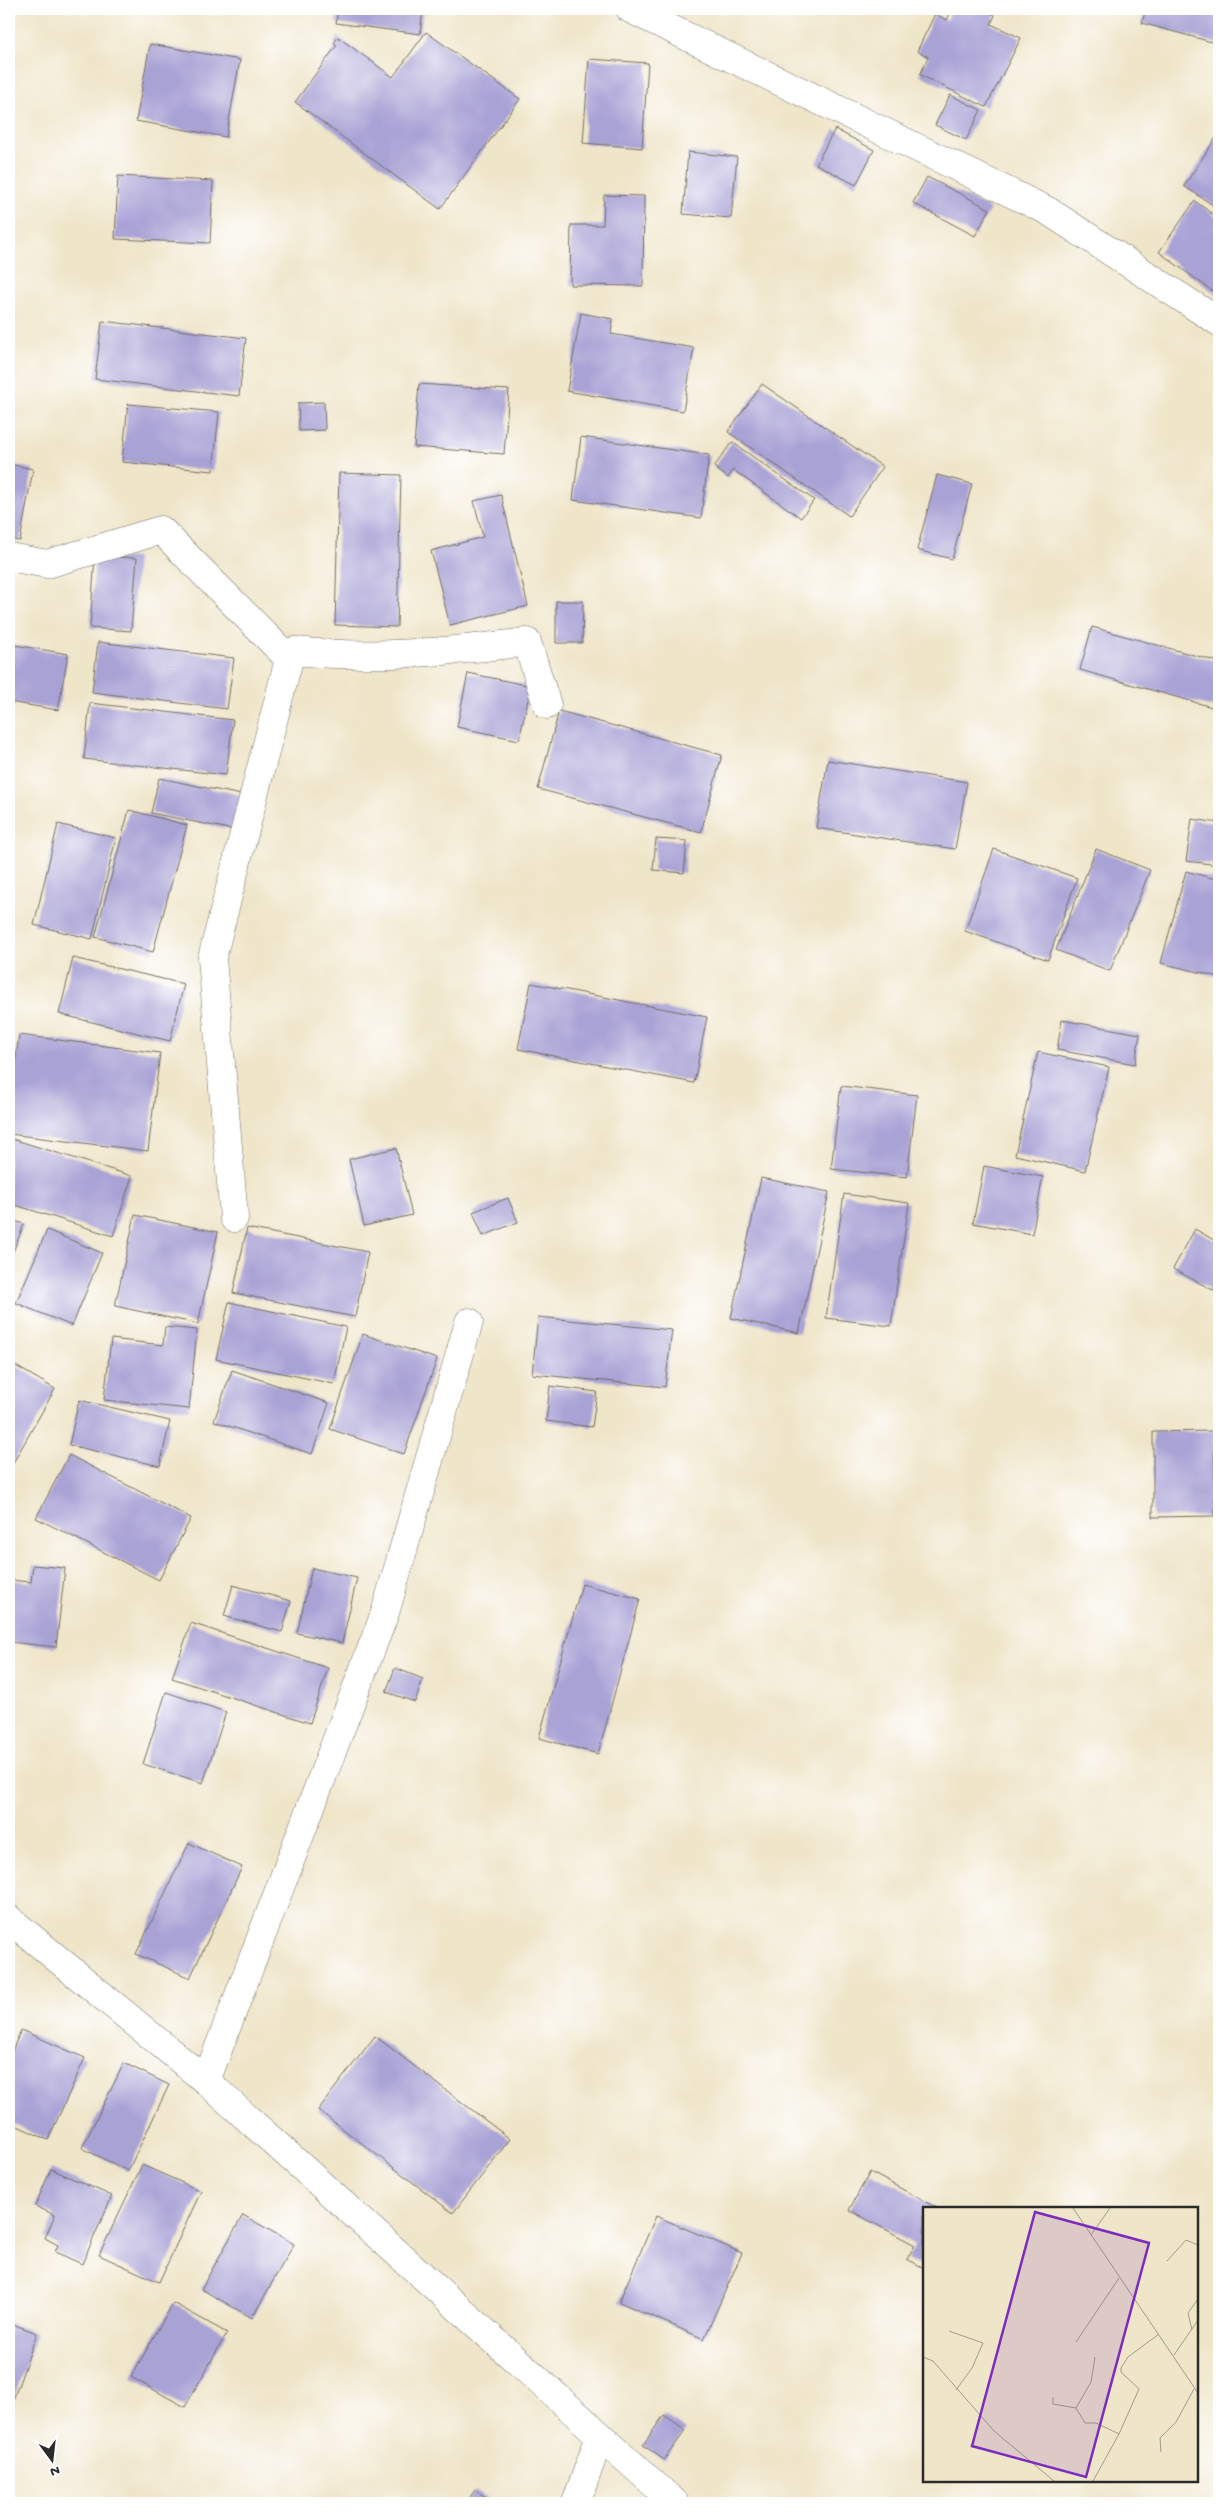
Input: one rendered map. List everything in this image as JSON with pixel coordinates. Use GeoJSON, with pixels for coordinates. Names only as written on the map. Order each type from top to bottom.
{"type":"FeatureCollection","features":[{"type":"Feature","properties":{"kind":"street"},"geometry":{"type":"LineString","coordinates":[[630,9],[1048,212],[1219,322]]}},
{"type":"Feature","properties":{"kind":"street"},"geometry":{"type":"LineString","coordinates":[[9,557],[46,564],[162,530],[289,659]]}},
{"type":"Feature","properties":{"kind":"street"},"geometry":{"type":"LineString","coordinates":[[234,1218],[212,958],[289,659],[294,651],[341,656],[435,654],[527,642],[547,705]]}},
{"type":"Feature","properties":{"kind":"street"},"geometry":{"type":"LineString","coordinates":[[206,2081],[385,1614],[469,1322]]}},
{"type":"Feature","properties":{"kind":"street"},"geometry":{"type":"LineString","coordinates":[[9,1919],[206,2081],[675,2503]]}},
{"type":"Feature","properties":{"kind":"street"},"geometry":{"type":"LineString","coordinates":[[576,2503],[600,2436]]}},
{"type":"Feature","properties":{"kind":"building"},"geometry":{"type":"Polygon","coordinates":[[[338,9],[423,9],[420,34],[336,23],[338,9]]]}},
{"type":"Feature","properties":{"kind":"building"},"geometry":{"type":"Polygon","coordinates":[[[952,9],[982,9],[995,15],[991,24],[1021,38],[986,107],[920,75],[928,57],[917,51],[935,14],[947,20],[952,9]]]}},
{"type":"Feature","properties":{"kind":"building"},"geometry":{"type":"Polygon","coordinates":[[[1146,9],[1219,9],[1219,44],[1142,23],[1146,9]]]}},
{"type":"Feature","properties":{"kind":"building"},"geometry":{"type":"Polygon","coordinates":[[[426,32],[520,99],[440,209],[295,102],[337,45],[334,43],[338,37],[393,77],[426,32]]]}},
{"type":"Feature","properties":{"kind":"building"},"geometry":{"type":"Polygon","coordinates":[[[150,44],[240,60],[226,137],[136,121],[150,44]]]}},
{"type":"Feature","properties":{"kind":"building"},"geometry":{"type":"Polygon","coordinates":[[[589,59],[648,63],[642,148],[583,143],[589,59]]]}},
{"type":"Feature","properties":{"kind":"building"},"geometry":{"type":"Polygon","coordinates":[[[950,95],[981,110],[966,140],[935,125],[950,95]]]}},
{"type":"Feature","properties":{"kind":"building"},"geometry":{"type":"Polygon","coordinates":[[[835,129],[874,150],[856,185],[816,164],[835,129]]]}},
{"type":"Feature","properties":{"kind":"building"},"geometry":{"type":"Polygon","coordinates":[[[1219,133],[1219,209],[1184,186],[1219,133]]]}},
{"type":"Feature","properties":{"kind":"building"},"geometry":{"type":"Polygon","coordinates":[[[688,152],[737,157],[731,218],[683,214],[688,152]]]}},
{"type":"Feature","properties":{"kind":"building"},"geometry":{"type":"Polygon","coordinates":[[[118,176],[213,181],[210,243],[115,239],[118,176]]]}},
{"type":"Feature","properties":{"kind":"building"},"geometry":{"type":"Polygon","coordinates":[[[927,177],[990,209],[975,236],[913,203],[927,177]]]}},
{"type":"Feature","properties":{"kind":"building"},"geometry":{"type":"Polygon","coordinates":[[[604,195],[644,196],[643,286],[570,285],[571,225],[603,225],[604,195]]]}},
{"type":"Feature","properties":{"kind":"building"},"geometry":{"type":"Polygon","coordinates":[[[1195,201],[1219,219],[1219,296],[1159,252],[1195,201]]]}},
{"type":"Feature","properties":{"kind":"building"},"geometry":{"type":"Polygon","coordinates":[[[581,313],[613,319],[611,334],[694,348],[683,411],[567,391],[581,313]]]}},
{"type":"Feature","properties":{"kind":"building"},"geometry":{"type":"Polygon","coordinates":[[[102,321],[246,338],[239,396],[95,379],[102,321]]]}},
{"type":"Feature","properties":{"kind":"building"},"geometry":{"type":"Polygon","coordinates":[[[419,384],[509,390],[504,454],[414,447],[419,384]]]}},
{"type":"Feature","properties":{"kind":"building"},"geometry":{"type":"Polygon","coordinates":[[[762,384],[883,467],[849,516],[728,432],[762,384]]]}},
{"type":"Feature","properties":{"kind":"building"},"geometry":{"type":"Polygon","coordinates":[[[324,402],[325,430],[299,431],[298,403],[324,402]]]}},
{"type":"Feature","properties":{"kind":"building"},"geometry":{"type":"Polygon","coordinates":[[[128,404],[219,412],[213,471],[122,462],[128,404]]]}},
{"type":"Feature","properties":{"kind":"building"},"geometry":{"type":"Polygon","coordinates":[[[581,437],[709,455],[701,518],[573,500],[581,437]]]}},
{"type":"Feature","properties":{"kind":"building"},"geometry":{"type":"Polygon","coordinates":[[[732,442],[814,500],[801,518],[733,470],[728,478],[714,467],[732,442]]]}},
{"type":"Feature","properties":{"kind":"building"},"geometry":{"type":"Polygon","coordinates":[[[9,464],[33,469],[20,541],[9,539],[9,464]]]}},
{"type":"Feature","properties":{"kind":"building"},"geometry":{"type":"Polygon","coordinates":[[[339,473],[401,475],[397,627],[335,625],[339,473]]]}},
{"type":"Feature","properties":{"kind":"building"},"geometry":{"type":"Polygon","coordinates":[[[937,475],[972,484],[952,559],[917,550],[937,475]]]}},
{"type":"Feature","properties":{"kind":"building"},"geometry":{"type":"Polygon","coordinates":[[[501,495],[528,606],[450,625],[431,551],[483,537],[474,501],[501,495]]]}},
{"type":"Feature","properties":{"kind":"building"},"geometry":{"type":"Polygon","coordinates":[[[95,556],[137,558],[131,631],[90,628],[95,556]]]}},
{"type":"Feature","properties":{"kind":"building"},"geometry":{"type":"Polygon","coordinates":[[[556,601],[583,601],[582,643],[556,643],[556,601]]]}},
{"type":"Feature","properties":{"kind":"building"},"geometry":{"type":"Polygon","coordinates":[[[1092,627],[1219,662],[1219,709],[1080,670],[1092,627]]]}},
{"type":"Feature","properties":{"kind":"building"},"geometry":{"type":"Polygon","coordinates":[[[98,642],[234,658],[227,709],[92,692],[98,642]]]}},
{"type":"Feature","properties":{"kind":"building"},"geometry":{"type":"Polygon","coordinates":[[[9,644],[68,654],[58,710],[9,702],[9,644]]]}},
{"type":"Feature","properties":{"kind":"building"},"geometry":{"type":"Polygon","coordinates":[[[468,673],[531,686],[519,740],[457,727],[468,673]]]}},
{"type":"Feature","properties":{"kind":"building"},"geometry":{"type":"Polygon","coordinates":[[[90,703],[233,720],[226,775],[84,759],[90,703]]]}},
{"type":"Feature","properties":{"kind":"building"},"geometry":{"type":"Polygon","coordinates":[[[559,711],[722,755],[701,832],[538,789],[559,711]]]}},
{"type":"Feature","properties":{"kind":"building"},"geometry":{"type":"Polygon","coordinates":[[[828,760],[967,782],[955,849],[816,828],[828,760]]]}},
{"type":"Feature","properties":{"kind":"building"},"geometry":{"type":"Polygon","coordinates":[[[159,778],[251,797],[244,832],[151,813],[159,778]]]}},
{"type":"Feature","properties":{"kind":"building"},"geometry":{"type":"Polygon","coordinates":[[[129,810],[187,825],[153,952],[95,937],[129,810]]]}},
{"type":"Feature","properties":{"kind":"building"},"geometry":{"type":"Polygon","coordinates":[[[1192,819],[1219,823],[1219,865],[1186,861],[1192,819]]]}},
{"type":"Feature","properties":{"kind":"building"},"geometry":{"type":"Polygon","coordinates":[[[58,824],[116,838],[92,939],[34,925],[58,824]]]}},
{"type":"Feature","properties":{"kind":"building"},"geometry":{"type":"Polygon","coordinates":[[[656,839],[687,841],[684,873],[653,870],[656,839]]]}},
{"type":"Feature","properties":{"kind":"building"},"geometry":{"type":"Polygon","coordinates":[[[994,849],[1077,878],[1048,960],[965,931],[994,849]]]}},
{"type":"Feature","properties":{"kind":"building"},"geometry":{"type":"Polygon","coordinates":[[[1096,849],[1150,870],[1110,971],[1056,950],[1096,849]]]}},
{"type":"Feature","properties":{"kind":"building"},"geometry":{"type":"Polygon","coordinates":[[[1186,871],[1219,880],[1219,977],[1161,963],[1186,871]]]}},
{"type":"Feature","properties":{"kind":"building"},"geometry":{"type":"Polygon","coordinates":[[[73,958],[184,984],[170,1041],[59,1014],[73,958]]]}},
{"type":"Feature","properties":{"kind":"building"},"geometry":{"type":"Polygon","coordinates":[[[531,983],[707,1017],[694,1083],[518,1049],[531,983]]]}},
{"type":"Feature","properties":{"kind":"building"},"geometry":{"type":"Polygon","coordinates":[[[1062,1020],[1140,1034],[1135,1064],[1057,1050],[1062,1020]]]}},
{"type":"Feature","properties":{"kind":"building"},"geometry":{"type":"Polygon","coordinates":[[[19,1035],[160,1053],[148,1151],[9,1134],[9,1112],[19,1035]]]}},
{"type":"Feature","properties":{"kind":"building"},"geometry":{"type":"Polygon","coordinates":[[[1038,1052],[1109,1067],[1085,1171],[1015,1155],[1038,1052]]]}},
{"type":"Feature","properties":{"kind":"building"},"geometry":{"type":"Polygon","coordinates":[[[841,1086],[917,1095],[907,1177],[831,1169],[841,1086]]]}},
{"type":"Feature","properties":{"kind":"building"},"geometry":{"type":"Polygon","coordinates":[[[9,1138],[132,1176],[113,1236],[9,1203],[9,1138]]]}},
{"type":"Feature","properties":{"kind":"building"},"geometry":{"type":"Polygon","coordinates":[[[396,1148],[412,1215],[364,1226],[349,1159],[396,1148]]]}},
{"type":"Feature","properties":{"kind":"building"},"geometry":{"type":"Polygon","coordinates":[[[984,1166],[1043,1177],[1032,1234],[973,1223],[984,1166]]]}},
{"type":"Feature","properties":{"kind":"building"},"geometry":{"type":"Polygon","coordinates":[[[761,1178],[829,1192],[799,1333],[731,1318],[761,1178]]]}},
{"type":"Feature","properties":{"kind":"building"},"geometry":{"type":"Polygon","coordinates":[[[844,1194],[909,1203],[891,1326],[826,1318],[844,1194]]]}},
{"type":"Feature","properties":{"kind":"building"},"geometry":{"type":"Polygon","coordinates":[[[508,1198],[518,1222],[483,1236],[473,1212],[508,1198]]]}},
{"type":"Feature","properties":{"kind":"building"},"geometry":{"type":"Polygon","coordinates":[[[135,1215],[218,1232],[198,1324],[115,1306],[135,1215]]]}},
{"type":"Feature","properties":{"kind":"building"},"geometry":{"type":"Polygon","coordinates":[[[9,1219],[24,1224],[9,1262],[9,1219]]]}},
{"type":"Feature","properties":{"kind":"building"},"geometry":{"type":"Polygon","coordinates":[[[247,1228],[368,1252],[355,1317],[233,1293],[247,1228]]]}},
{"type":"Feature","properties":{"kind":"building"},"geometry":{"type":"Polygon","coordinates":[[[1195,1229],[1219,1243],[1219,1279],[1213,1290],[1173,1269],[1195,1229]]]}},
{"type":"Feature","properties":{"kind":"building"},"geometry":{"type":"Polygon","coordinates":[[[47,1230],[102,1253],[72,1326],[16,1303],[47,1230]]]}},
{"type":"Feature","properties":{"kind":"building"},"geometry":{"type":"Polygon","coordinates":[[[229,1302],[346,1327],[334,1384],[216,1359],[229,1302]]]}},
{"type":"Feature","properties":{"kind":"building"},"geometry":{"type":"Polygon","coordinates":[[[538,1317],[672,1330],[665,1387],[532,1374],[538,1317]]]}},
{"type":"Feature","properties":{"kind":"building"},"geometry":{"type":"Polygon","coordinates":[[[165,1327],[197,1330],[189,1409],[104,1400],[111,1339],[163,1345],[165,1327]]]}},
{"type":"Feature","properties":{"kind":"building"},"geometry":{"type":"Polygon","coordinates":[[[363,1334],[437,1359],[404,1454],[330,1429],[363,1334]]]}},
{"type":"Feature","properties":{"kind":"building"},"geometry":{"type":"Polygon","coordinates":[[[9,1362],[55,1389],[9,1470],[9,1362]]]}},
{"type":"Feature","properties":{"kind":"building"},"geometry":{"type":"Polygon","coordinates":[[[232,1370],[329,1403],[312,1454],[214,1421],[232,1370]]]}},
{"type":"Feature","properties":{"kind":"building"},"geometry":{"type":"Polygon","coordinates":[[[550,1386],[597,1392],[592,1427],[546,1421],[550,1386]]]}},
{"type":"Feature","properties":{"kind":"building"},"geometry":{"type":"Polygon","coordinates":[[[79,1400],[170,1421],[160,1466],[69,1445],[79,1400]]]}},
{"type":"Feature","properties":{"kind":"building"},"geometry":{"type":"Polygon","coordinates":[[[1214,1431],[1215,1516],[1153,1517],[1153,1432],[1214,1431]]]}},
{"type":"Feature","properties":{"kind":"building"},"geometry":{"type":"Polygon","coordinates":[[[69,1455],[191,1518],[159,1580],[36,1518],[69,1455]]]}},
{"type":"Feature","properties":{"kind":"building"},"geometry":{"type":"Polygon","coordinates":[[[33,1565],[65,1568],[56,1647],[9,1642],[9,1580],[31,1582],[33,1565]]]}},
{"type":"Feature","properties":{"kind":"building"},"geometry":{"type":"Polygon","coordinates":[[[312,1568],[357,1578],[342,1643],[297,1633],[312,1568]]]}},
{"type":"Feature","properties":{"kind":"building"},"geometry":{"type":"Polygon","coordinates":[[[582,1584],[640,1599],[598,1754],[539,1738],[582,1584]]]}},
{"type":"Feature","properties":{"kind":"building"},"geometry":{"type":"Polygon","coordinates":[[[233,1585],[291,1601],[282,1632],[224,1616],[233,1585]]]}},
{"type":"Feature","properties":{"kind":"building"},"geometry":{"type":"Polygon","coordinates":[[[191,1623],[328,1668],[310,1723],[172,1678],[191,1623]]]}},
{"type":"Feature","properties":{"kind":"building"},"geometry":{"type":"Polygon","coordinates":[[[395,1668],[423,1679],[415,1702],[386,1692],[395,1668]]]}},
{"type":"Feature","properties":{"kind":"building"},"geometry":{"type":"Polygon","coordinates":[[[166,1692],[226,1712],[203,1783],[143,1764],[166,1692]]]}},
{"type":"Feature","properties":{"kind":"building"},"geometry":{"type":"Polygon","coordinates":[[[189,1843],[242,1867],[190,1978],[136,1954],[189,1843]]]}},
{"type":"Feature","properties":{"kind":"building"},"geometry":{"type":"Polygon","coordinates":[[[21,2030],[85,2058],[48,2140],[9,2122],[9,2058],[21,2030]]]}},
{"type":"Feature","properties":{"kind":"building"},"geometry":{"type":"Polygon","coordinates":[[[375,2036],[510,2139],[453,2213],[318,2110],[375,2036]]]}},
{"type":"Feature","properties":{"kind":"building"},"geometry":{"type":"Polygon","coordinates":[[[124,2063],[169,2085],[128,2171],[82,2148],[124,2063]]]}},
{"type":"Feature","properties":{"kind":"building"},"geometry":{"type":"Polygon","coordinates":[[[142,2165],[201,2191],[159,2282],[99,2255],[142,2165]]]}},
{"type":"Feature","properties":{"kind":"building"},"geometry":{"type":"Polygon","coordinates":[[[51,2169],[112,2196],[82,2264],[55,2252],[58,2245],[45,2238],[55,2215],[35,2206],[51,2169]]]}},
{"type":"Feature","properties":{"kind":"building"},"geometry":{"type":"Polygon","coordinates":[[[870,2172],[935,2207],[923,2207],[923,2267],[907,2259],[915,2245],[849,2210],[870,2172]]]}},
{"type":"Feature","properties":{"kind":"building"},"geometry":{"type":"Polygon","coordinates":[[[243,2215],[294,2244],[252,2318],[201,2289],[243,2215]]]}},
{"type":"Feature","properties":{"kind":"building"},"geometry":{"type":"Polygon","coordinates":[[[656,2216],[742,2253],[704,2339],[619,2302],[656,2216]]]}},
{"type":"Feature","properties":{"kind":"building"},"geometry":{"type":"Polygon","coordinates":[[[173,2303],[227,2333],[185,2407],[131,2377],[173,2303]]]}},
{"type":"Feature","properties":{"kind":"building"},"geometry":{"type":"Polygon","coordinates":[[[9,2323],[37,2333],[12,2403],[9,2402],[9,2323]]]}},
{"type":"Feature","properties":{"kind":"building"},"geometry":{"type":"Polygon","coordinates":[[[664,2415],[686,2430],[664,2460],[643,2445],[664,2415]]]}},
{"type":"Feature","properties":{"kind":"building"},"geometry":{"type":"Polygon","coordinates":[[[475,2490],[495,2503],[466,2503],[475,2490]]]}}]}
